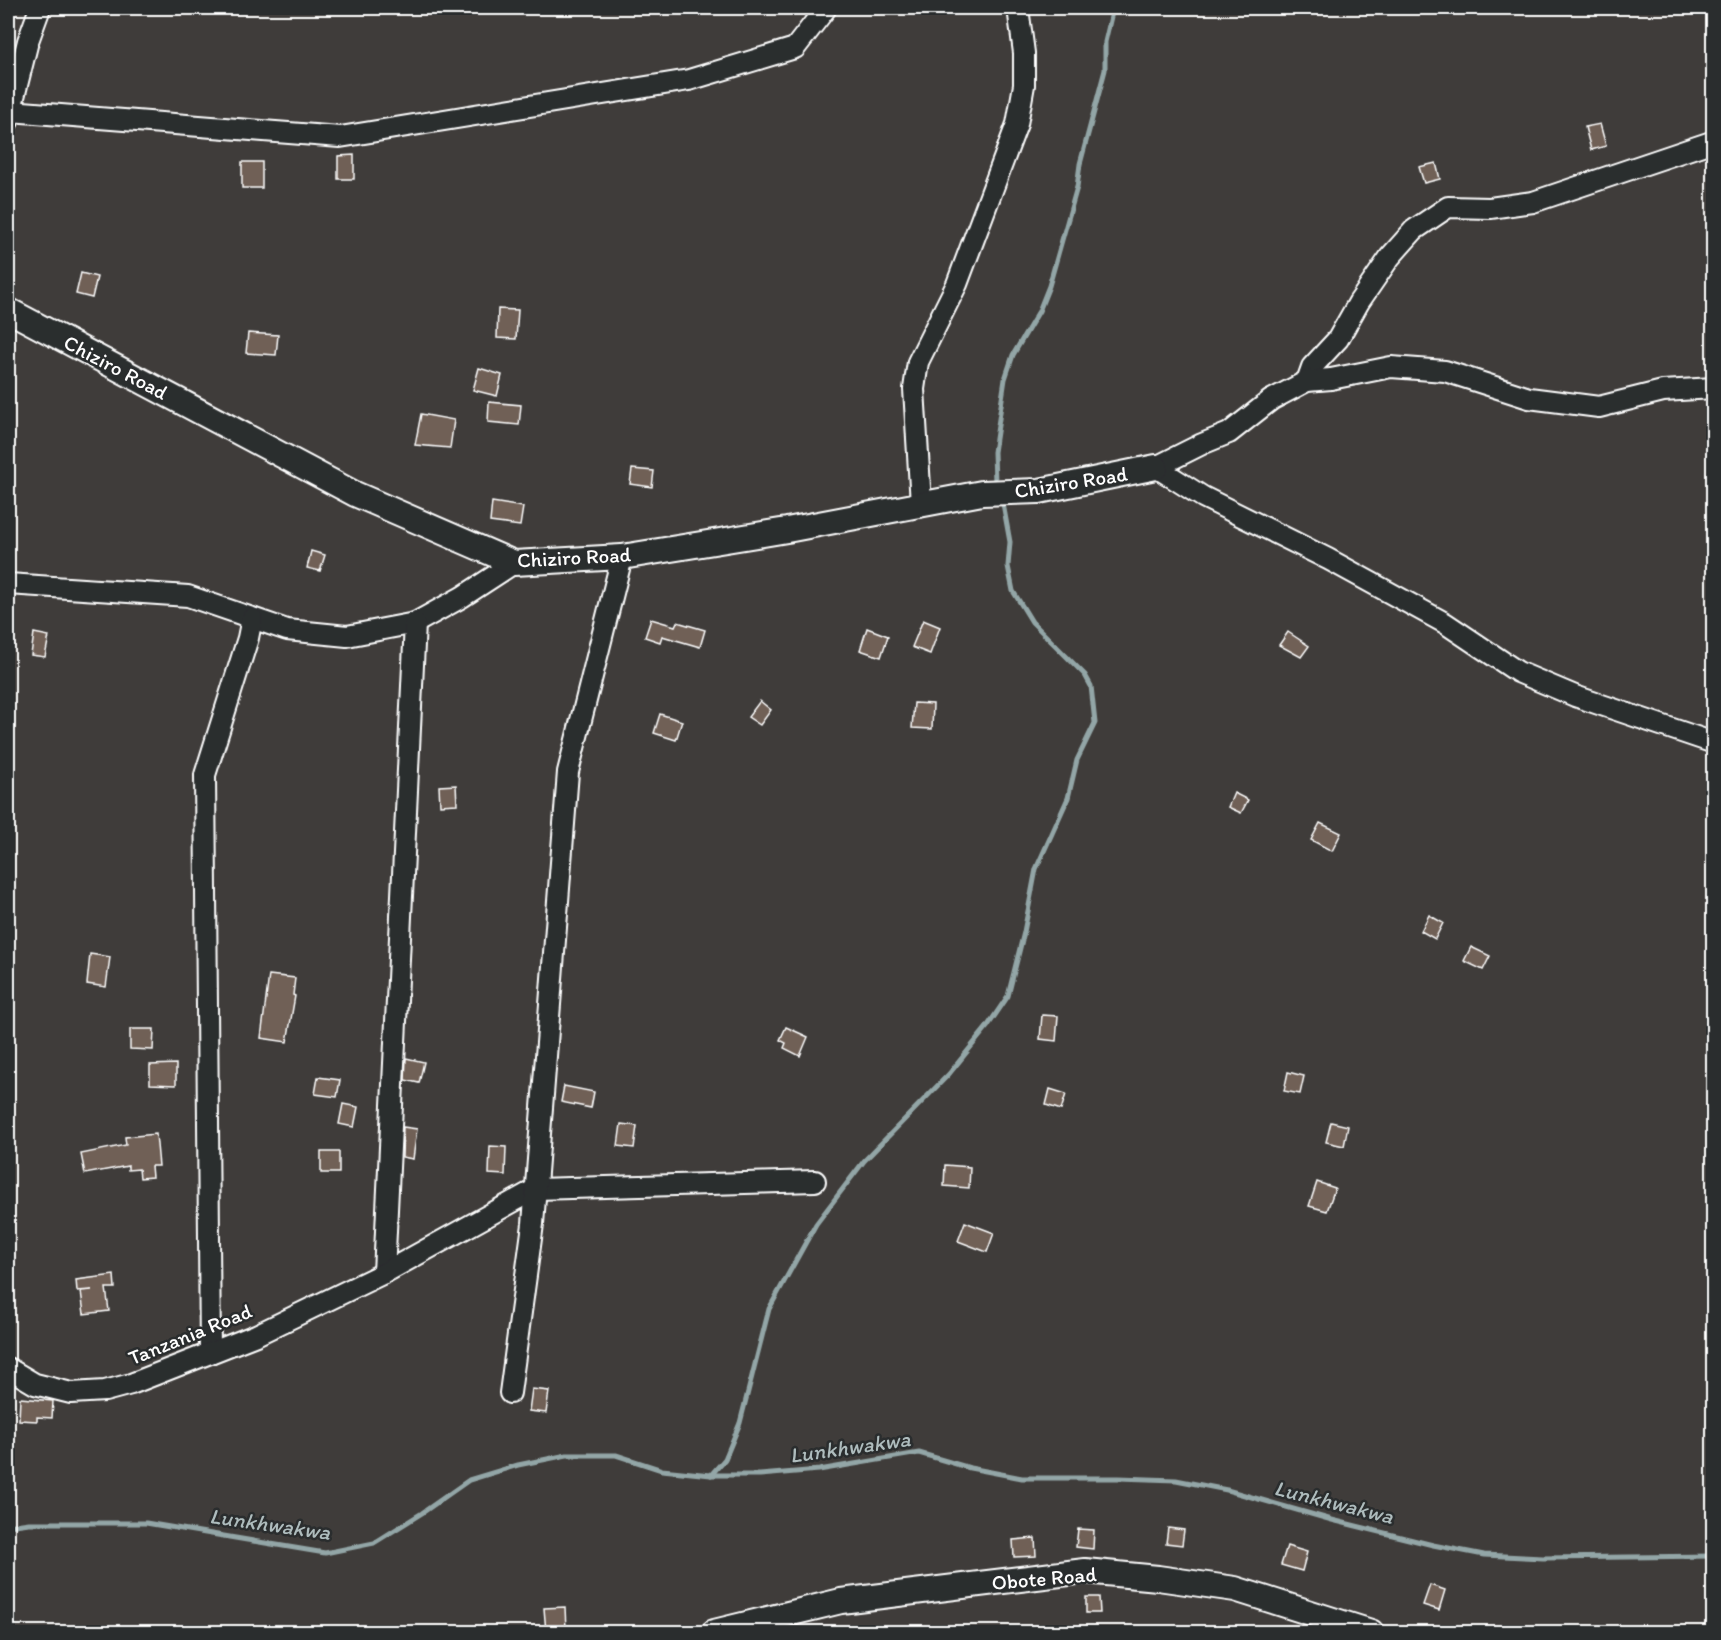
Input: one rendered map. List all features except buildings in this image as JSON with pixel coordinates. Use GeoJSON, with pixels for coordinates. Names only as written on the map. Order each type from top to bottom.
{"type":"FeatureCollection","features":[{"type":"Feature","properties":{"kind":"street"},"geometry":{"type":"LineString","coordinates":[[40,8],[28,41],[9,116],[340,137],[689,80],[795,48],[826,8]]}},
{"type":"Feature","properties":{"kind":"street"},"geometry":{"type":"LineString","coordinates":[[921,504],[914,389],[918,362],[957,284],[1017,124],[1024,85],[1024,53],[1018,8]]}},
{"type":"Feature","properties":{"kind":"street"},"geometry":{"type":"LineString","coordinates":[[1307,381],[1312,367],[1338,339],[1359,302],[1390,257],[1414,230],[1448,207],[1490,208],[1533,202],[1713,141]]}},
{"type":"Feature","properties":{"kind":"street","name":"Chiziro Road"},"geometry":{"type":"LineString","coordinates":[[8,310],[355,494],[514,563],[622,557],[788,530],[982,494],[1039,491],[1156,467]]}},
{"type":"Feature","properties":{"kind":"street"},"geometry":{"type":"LineString","coordinates":[[1156,467],[1229,432],[1270,400],[1307,381],[1331,379],[1391,367],[1445,371],[1529,398],[1599,407],[1663,391],[1713,388]]}},
{"type":"Feature","properties":{"kind":"street"},"geometry":{"type":"LineString","coordinates":[[1156,467],[1203,497],[1328,559],[1445,623],[1518,672],[1575,696],[1713,743]]}},
{"type":"Feature","properties":{"kind":"street"},"geometry":{"type":"LineString","coordinates":[[510,1393],[533,1224],[568,772],[622,557]]}},
{"type":"Feature","properties":{"kind":"street"},"geometry":{"type":"LineString","coordinates":[[8,584],[188,596],[287,630],[347,636],[415,623],[462,597],[514,563]]}},
{"type":"Feature","properties":{"kind":"street"},"geometry":{"type":"LineString","coordinates":[[210,1353],[205,775],[248,638],[252,618]]}},
{"type":"Feature","properties":{"kind":"street"},"geometry":{"type":"LineString","coordinates":[[384,1273],[415,623]]}},
{"type":"Feature","properties":{"kind":"street"},"geometry":{"type":"LineString","coordinates":[[536,1189],[815,1181]]}},
{"type":"Feature","properties":{"kind":"street","name":"Tanzania Road"},"geometry":{"type":"LineString","coordinates":[[8,1368],[35,1384],[71,1393],[105,1391],[131,1384],[255,1335],[384,1273],[536,1189]]}},
{"type":"Feature","properties":{"kind":"street","name":"Obote Road"},"geometry":{"type":"LineString","coordinates":[[714,1632],[841,1601],[1084,1570],[1235,1589],[1371,1632]]}},
{"type":"Feature","properties":{"kind":"waterway"},"geometry":{"type":"LineString","coordinates":[[997,487],[994,452],[1005,379],[1013,355],[1039,311],[1049,286],[1077,187],[1080,164],[1105,70],[1105,42],[1113,8]]}},
{"type":"Feature","properties":{"kind":"waterway"},"geometry":{"type":"LineString","coordinates":[[711,1475],[725,1459],[740,1423],[769,1309],[816,1224],[864,1161],[949,1074],[987,1027],[1008,996],[1024,932],[1036,869],[1068,798],[1077,760],[1095,723],[1091,686],[1085,675],[1032,622],[1013,591],[1008,566],[1010,542],[1002,498]]}},
{"type":"Feature","properties":{"kind":"waterway","name":"Lunkhwakwa"},"geometry":{"type":"LineString","coordinates":[[8,1526],[29,1523],[146,1523],[325,1553],[374,1543],[469,1480],[518,1465],[567,1455],[616,1455],[662,1470],[711,1475],[760,1475],[819,1470],[919,1453],[970,1468],[1022,1478],[1176,1480],[1227,1490],[1332,1520],[1484,1555],[1543,1558],[1714,1556]]}}]}
